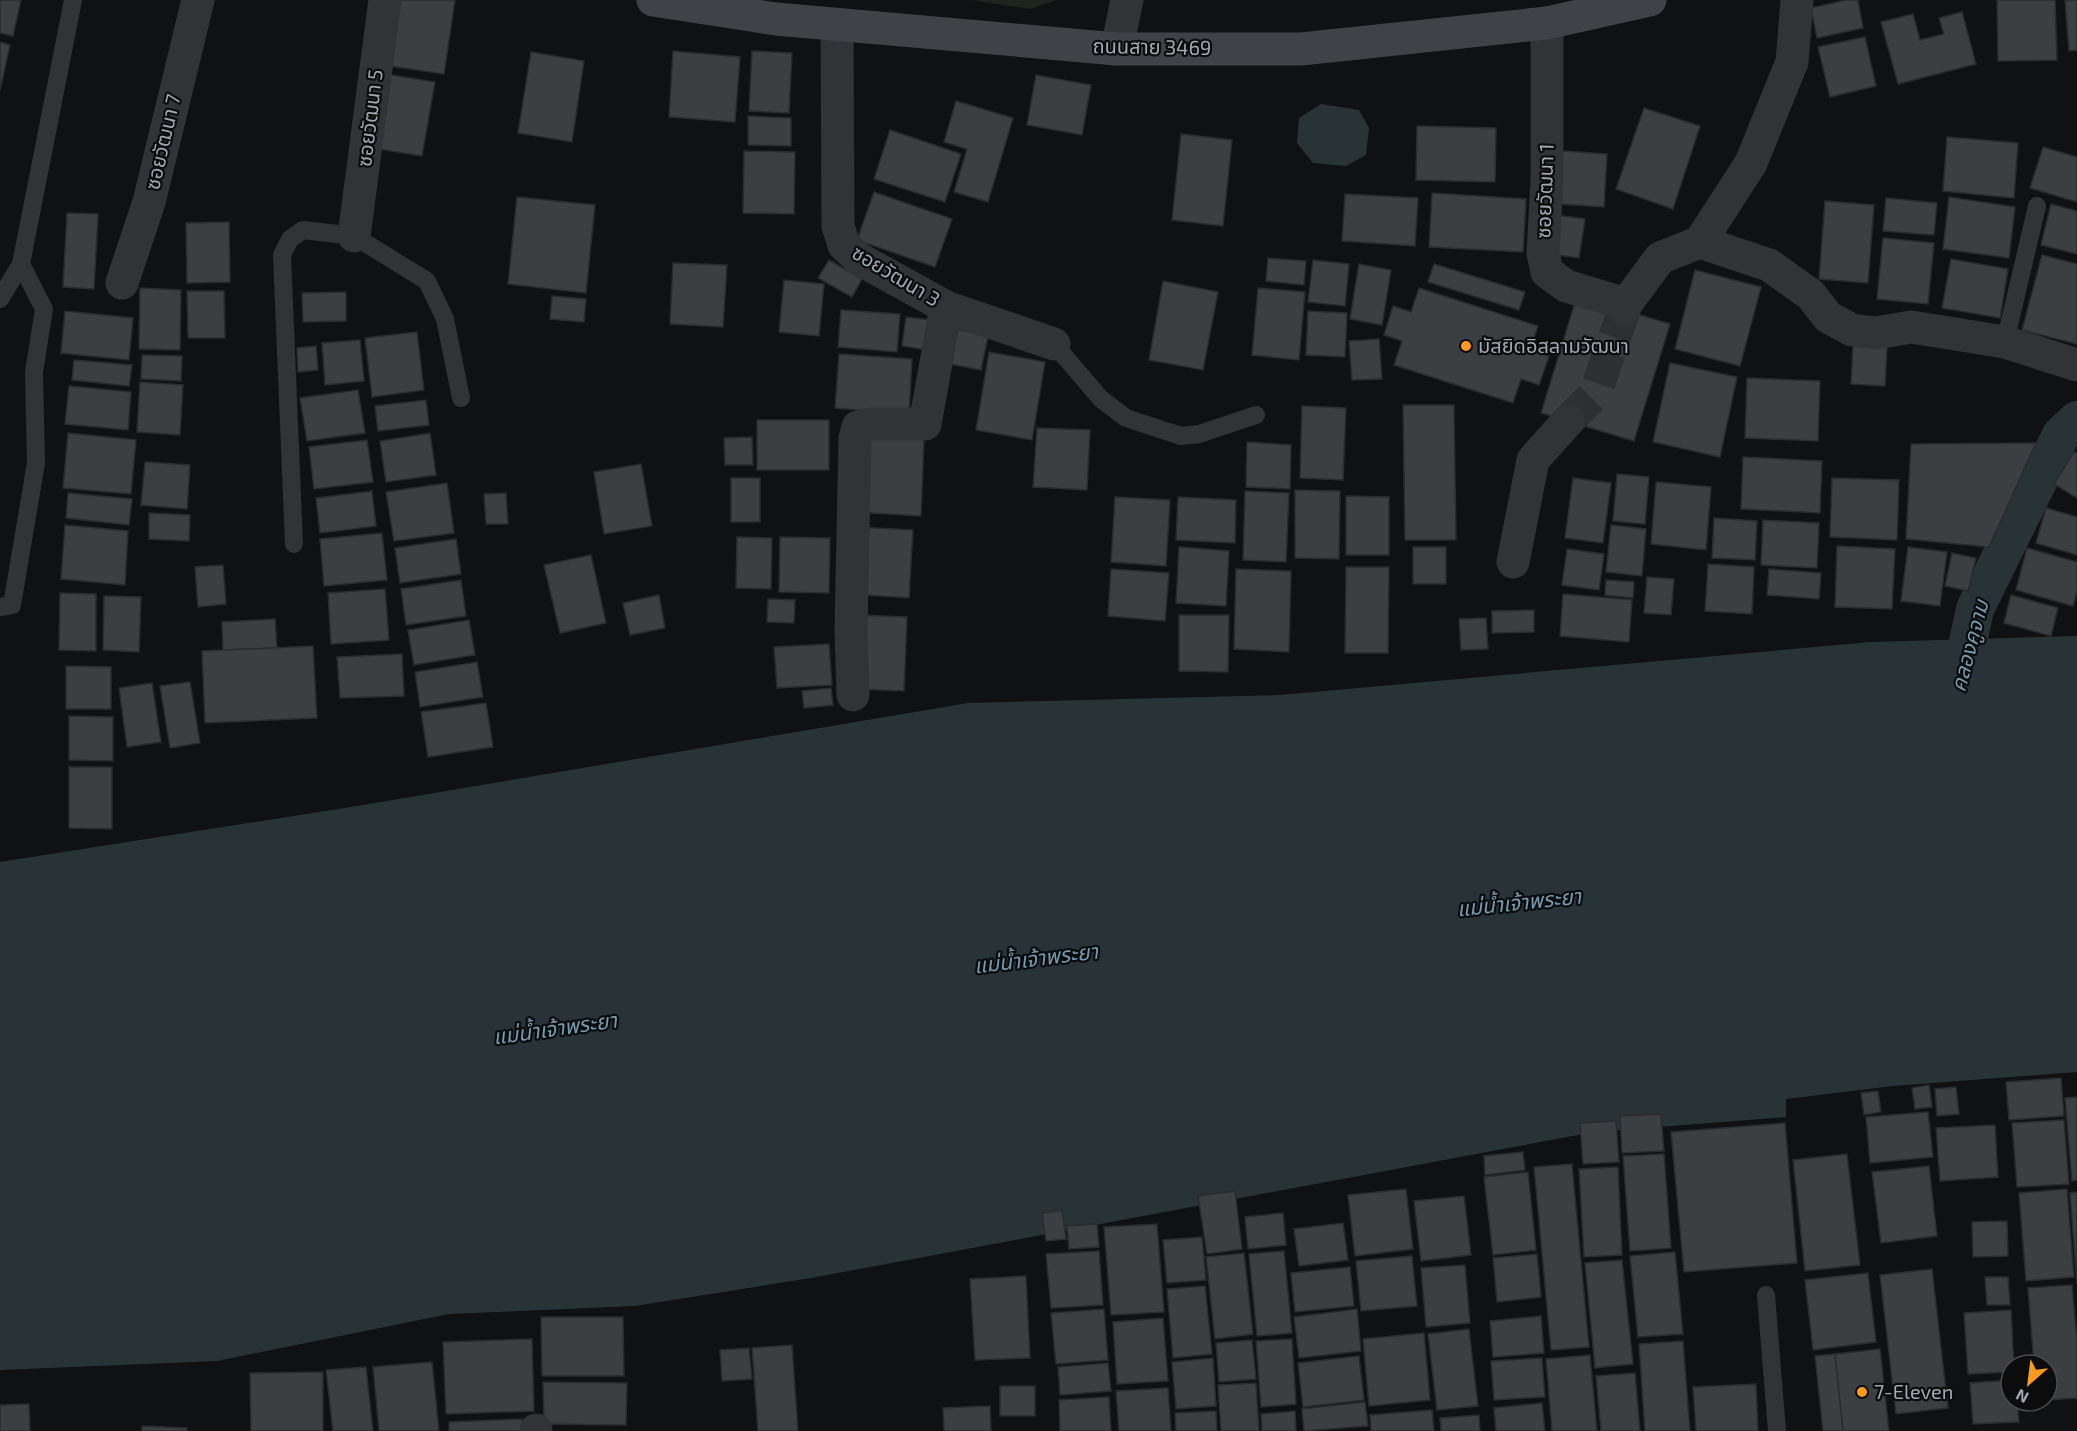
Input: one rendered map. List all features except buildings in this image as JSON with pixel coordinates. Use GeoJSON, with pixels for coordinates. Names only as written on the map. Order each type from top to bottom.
{"type":"FeatureCollection","features":[{"type":"Feature","properties":{"kind":"street","name":"ซอยวัฒนา 7"},"geometry":{"type":"LineString","coordinates":[[122,283],[149,202],[198,0]]}},
{"type":"Feature","properties":{"kind":"street","name":"ซอยวัฒนา 5"},"geometry":{"type":"LineString","coordinates":[[354,236],[385,0]]}},
{"type":"Feature","properties":{"kind":"street","name":"ถนนสาย 3469"},"geometry":{"type":"LineString","coordinates":[[652,0],[776,20],[1117,49],[1301,49],[1547,23],[1650,0]]}},
{"type":"Feature","properties":{"kind":"street"},"geometry":{"type":"LineString","coordinates":[[1117,49],[1127,0]]}},
{"type":"Feature","properties":{"kind":"street"},"geometry":{"type":"LineString","coordinates":[[1797,0],[1792,62],[1751,163],[1700,242],[1769,265],[1811,296],[1828,317],[1852,330],[1876,333],[1911,327],[2004,342],[2077,365]]}},
{"type":"Feature","properties":{"kind":"street","name":"ซอยวัฒนา 1"},"geometry":{"type":"LineString","coordinates":[[1547,23],[1547,180],[1543,253],[1547,272],[1566,286],[1625,307],[1660,258],[1700,242]]}},
{"type":"Feature","properties":{"kind":"street","name":"ซอยวัฒนา 3"},"geometry":{"type":"LineString","coordinates":[[837,26],[838,226],[844,245],[859,259],[946,307],[1054,344]]}},
{"type":"Feature","properties":{"kind":"street"},"geometry":{"type":"LineString","coordinates":[[853,695],[851,631],[855,438],[858,427],[869,424],[924,424],[946,307]]}},
{"type":"Feature","properties":{"kind":"street"},"geometry":{"type":"LineString","coordinates":[[1513,562],[1533,460],[1568,421]]}},
{"type":"Feature","properties":{"kind":"lane"},"geometry":{"type":"LineString","coordinates":[[0,300],[21,264],[73,0]]}},
{"type":"Feature","properties":{"kind":"lane"},"geometry":{"type":"LineString","coordinates":[[2004,342],[2037,206]]}},
{"type":"Feature","properties":{"kind":"lane"},"geometry":{"type":"LineString","coordinates":[[294,544],[282,255],[290,239],[303,230],[354,236],[427,281],[446,319],[462,398]]}},
{"type":"Feature","properties":{"kind":"lane"},"geometry":{"type":"LineString","coordinates":[[0,607],[12,605],[36,463],[34,372],[44,309],[21,264]]}},
{"type":"Feature","properties":{"kind":"lane"},"geometry":{"type":"LineString","coordinates":[[1054,344],[1101,399],[1126,418],[1181,436],[1199,434],[1256,415]]}},
{"type":"Feature","properties":{"kind":"lane"},"geometry":{"type":"LineString","coordinates":[[1766,1295],[1777,1431]]}},
{"type":"Feature","properties":{"kind":"shaded area"},"geometry":{"type":"Polygon","coordinates":[[[971,0],[1057,0],[1030,9],[971,0]]]}},
{"type":"Feature","properties":{"kind":"water"},"geometry":{"type":"Polygon","coordinates":[[[1321,104],[1359,110],[1369,128],[1366,155],[1346,166],[1313,163],[1297,143],[1299,118],[1321,104]]]}},
{"type":"Feature","properties":{"kind":"water","name":"แม่น้ำเจ้าพระยา"},"geometry":{"type":"Polygon","coordinates":[[[2077,636],[2077,1072],[1893,1086],[1786,1099],[1786,1117],[1594,1132],[811,1278],[635,1306],[449,1314],[217,1361],[0,1370],[0,862],[357,806],[968,703],[1280,695],[1871,642],[2077,636]]]}},
{"type":"Feature","properties":{"kind":"waterway","name":"คลองคูจาม"},"geometry":{"type":"LineString","coordinates":[[1958,689],[1975,609],[2061,435],[2077,420]]}},
{"type":"Feature","properties":{"kind":"tunnel"},"geometry":{"type":"LineString","coordinates":[[1568,421],[1595,394],[1624,310]]}},
{"type":"Feature","properties":{"kind":"place","name":"มัสยิดอิสลามวัฒนา"},"geometry":{"type":"Point","coordinates":[1466,346]}},
{"type":"Feature","properties":{"kind":"place","name":"7-Eleven"},"geometry":{"type":"Point","coordinates":[1862,1392]}}]}
